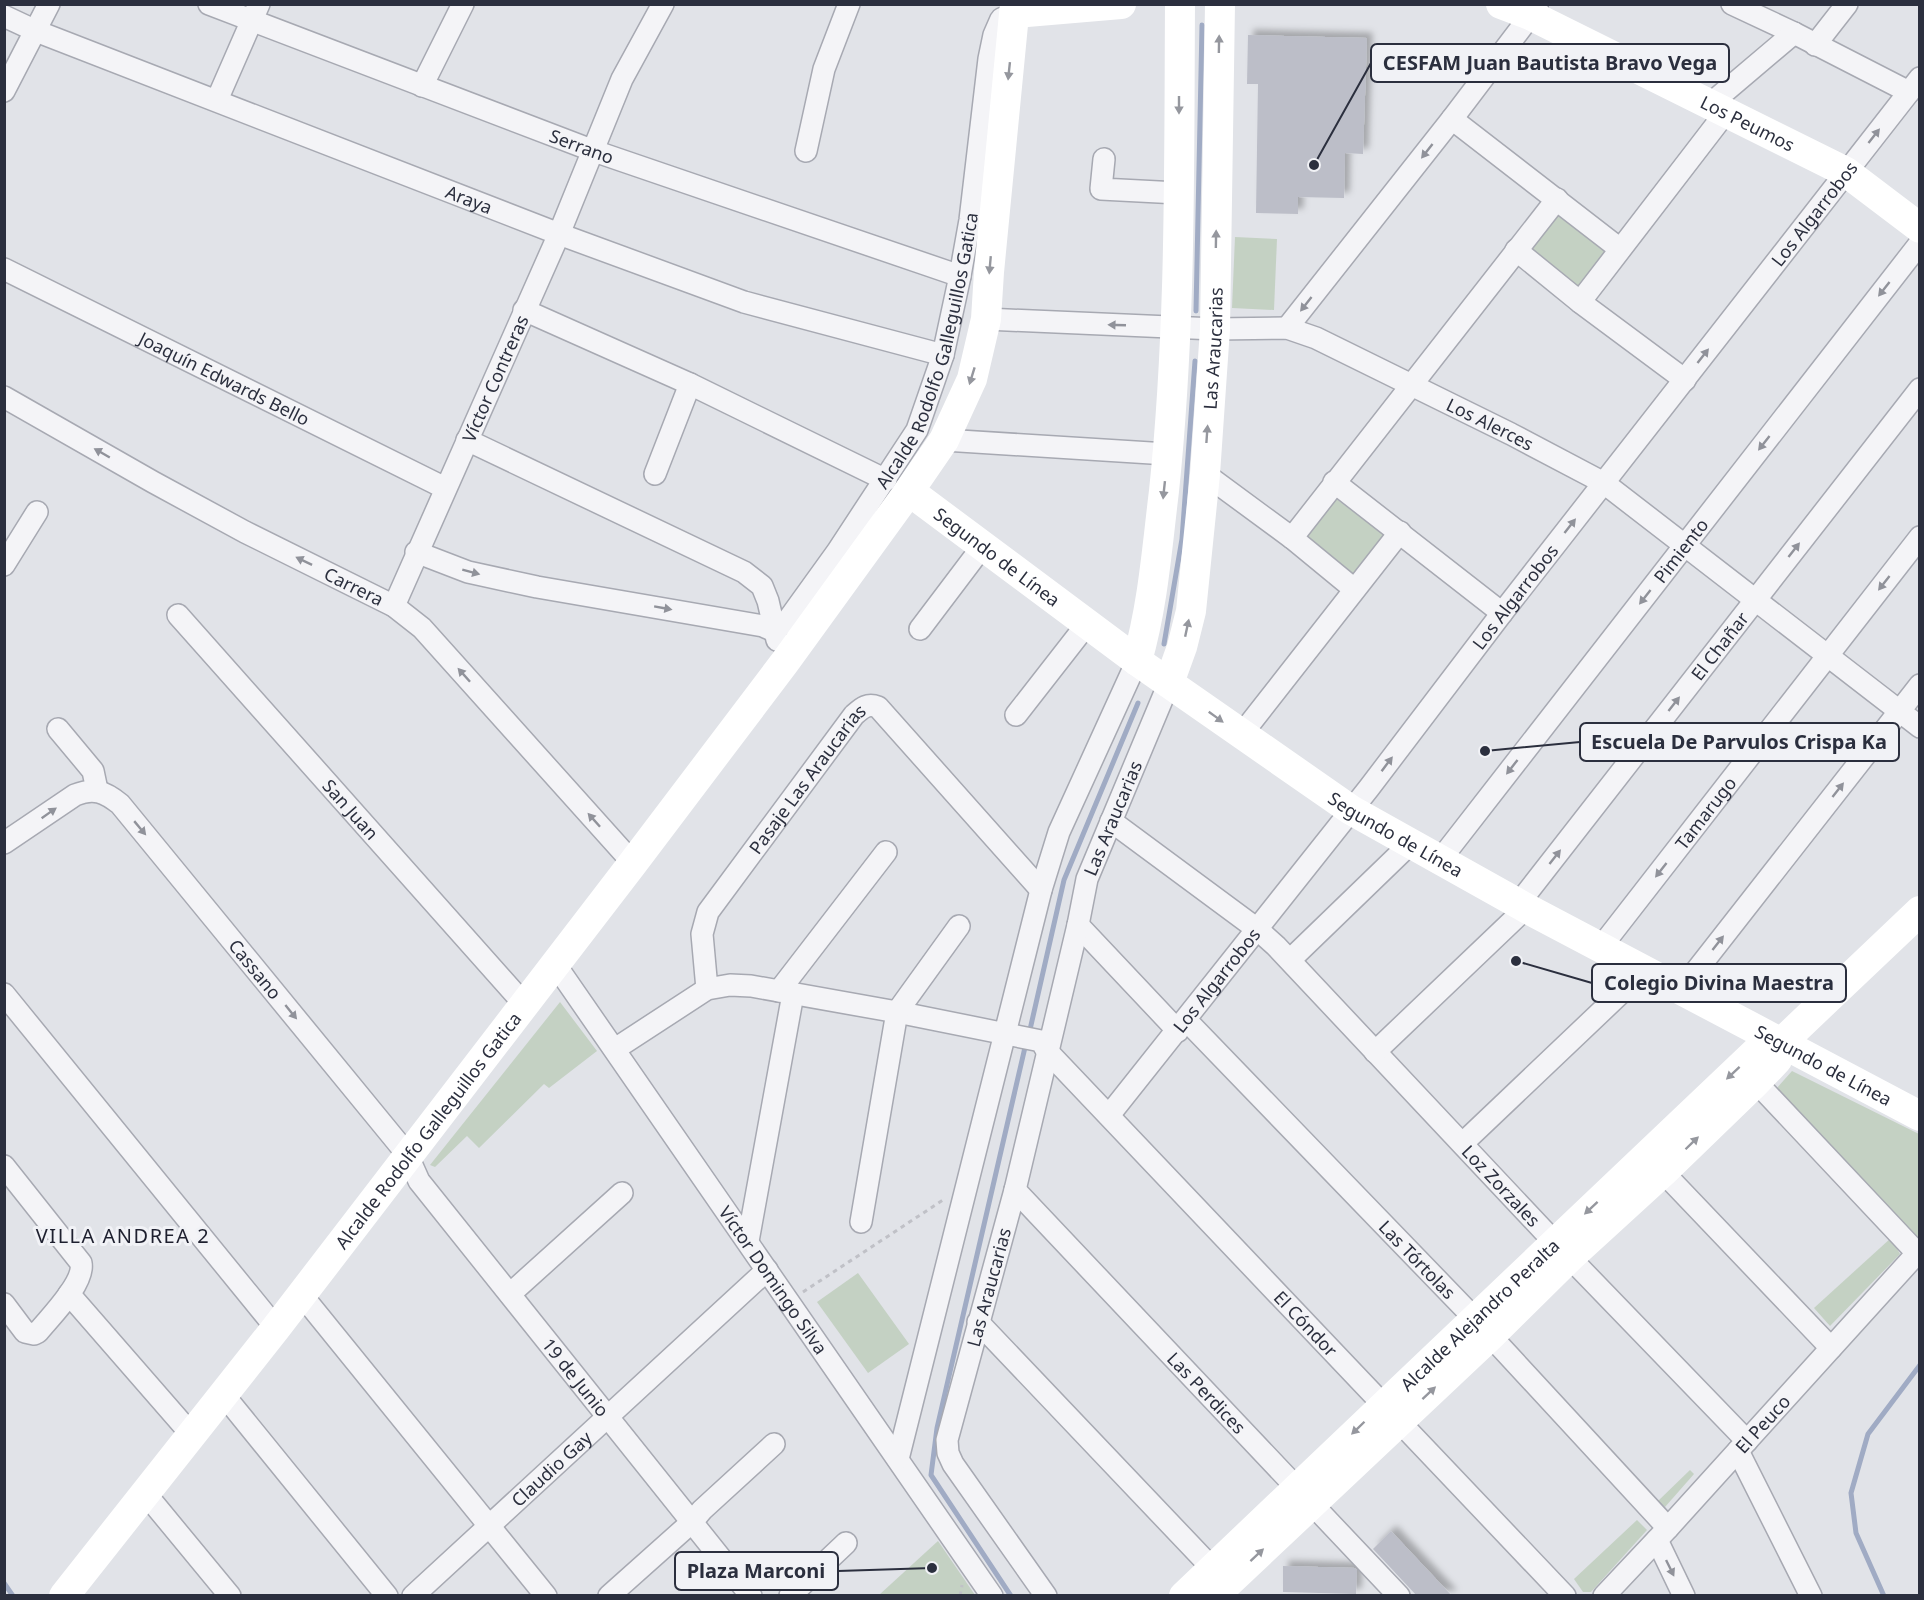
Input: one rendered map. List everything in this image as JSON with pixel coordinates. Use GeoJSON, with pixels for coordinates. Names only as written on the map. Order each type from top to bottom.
{"type":"FeatureCollection","features":[{"type":"Feature","properties":{"kind":"street"},"geometry":{"type":"LineString","coordinates":[[4,91],[49,4]]}},
{"type":"Feature","properties":{"kind":"street","name":"Serrano"},"geometry":{"type":"LineString","coordinates":[[209,4],[255,12],[422,86],[594,151],[960,276]]}},
{"type":"Feature","properties":{"kind":"street"},"geometry":{"type":"LineString","coordinates":[[422,86],[463,4]]}},
{"type":"Feature","properties":{"kind":"street","name":"Víctor Contreras"},"geometry":{"type":"LineString","coordinates":[[394,606],[559,234],[622,79],[663,4]]}},
{"type":"Feature","properties":{"kind":"street"},"geometry":{"type":"LineString","coordinates":[[806,151],[824,69],[849,4]]}},
{"type":"Feature","properties":{"kind":"street"},"geometry":{"type":"LineString","coordinates":[[1015,9],[1121,4]]}},
{"type":"Feature","properties":{"kind":"street","name":"Las Araucarias"},"geometry":{"type":"LineString","coordinates":[[898,1459],[965,1186],[1010,1034],[1041,890],[1059,832],[1137,661],[1152,597],[1167,454],[1175,327],[1180,4]]}},
{"type":"Feature","properties":{"kind":"street","name":"Las Araucarias"},"geometry":{"type":"LineString","coordinates":[[1046,1596],[953,1464],[948,1453],[947,1440],[1015,1190],[1044,1046],[1078,925],[1087,879],[1169,683],[1182,647],[1191,611],[1215,329],[1220,4]]}},
{"type":"Feature","properties":{"kind":"street","name":"Los Peumos"},"geometry":{"type":"LineString","coordinates":[[1501,4],[1534,10],[1717,108],[1846,172],[1920,228]]}},
{"type":"Feature","properties":{"kind":"street"},"geometry":{"type":"LineString","coordinates":[[1732,4],[1815,45],[1914,85]]}},
{"type":"Feature","properties":{"kind":"street"},"geometry":{"type":"LineString","coordinates":[[1815,45],[1847,4]]}},
{"type":"Feature","properties":{"kind":"street","name":"Alcalde Rodolfo Galleguillos Gatica"},"geometry":{"type":"LineString","coordinates":[[66,1595],[276,1328],[785,662],[897,485],[943,355],[960,276],[970,220],[988,59],[1001,19],[1015,9]]}},
{"type":"Feature","properties":{"kind":"street","name":"Alcalde Rodolfo Galleguillos Gatica"},"geometry":{"type":"LineString","coordinates":[[774,631],[788,620],[837,552],[897,485],[944,440],[972,379],[986,320],[1015,9]]}},
{"type":"Feature","properties":{"kind":"street"},"geometry":{"type":"LineString","coordinates":[[1287,328],[1452,119],[1534,10]]}},
{"type":"Feature","properties":{"kind":"street"},"geometry":{"type":"LineString","coordinates":[[217,100],[255,12]]}},
{"type":"Feature","properties":{"kind":"street","name":"Araya"},"geometry":{"type":"LineString","coordinates":[[4,16],[36,31],[559,234],[744,302],[943,355]]}},
{"type":"Feature","properties":{"kind":"street"},"geometry":{"type":"LineString","coordinates":[[1580,303],[1717,108],[1794,33]]}},
{"type":"Feature","properties":{"kind":"street","name":"Los Algarrobos"},"geometry":{"type":"LineString","coordinates":[[1110,1114],[1351,810],[1914,85]]}},
{"type":"Feature","properties":{"kind":"street"},"geometry":{"type":"LineString","coordinates":[[1452,119],[1620,249]]}},
{"type":"Feature","properties":{"kind":"street"},"geometry":{"type":"LineString","coordinates":[[1104,159],[1101,189],[1178,193]]}},
{"type":"Feature","properties":{"kind":"street"},"geometry":{"type":"LineString","coordinates":[[1292,538],[1557,199]]}},
{"type":"Feature","properties":{"kind":"street","name":"Pimiento"},"geometry":{"type":"LineString","coordinates":[[1440,860],[1920,243]]}},
{"type":"Feature","properties":{"kind":"street"},"geometry":{"type":"LineString","coordinates":[[1516,250],[1580,303],[1685,381]]}},
{"type":"Feature","properties":{"kind":"street","name":"Joaquín Edwards Bello"},"geometry":{"type":"LineString","coordinates":[[4,269],[445,488]]}},
{"type":"Feature","properties":{"kind":"street"},"geometry":{"type":"LineString","coordinates":[[524,310],[690,384],[897,485]]}},
{"type":"Feature","properties":{"kind":"street","name":"Los Alerces"},"geometry":{"type":"LineString","coordinates":[[986,320],[1215,329],[1287,328],[1316,338],[1511,434],[1604,483],[1920,727]]}},
{"type":"Feature","properties":{"kind":"street"},"geometry":{"type":"LineString","coordinates":[[655,474],[690,384]]}},
{"type":"Feature","properties":{"kind":"street","name":"El Chañar"},"geometry":{"type":"LineString","coordinates":[[1375,1052],[1522,906],[1920,389]]}},
{"type":"Feature","properties":{"kind":"street","name":"Carrera"},"geometry":{"type":"LineString","coordinates":[[4,397],[245,532],[394,606],[422,628],[633,863]]}},
{"type":"Feature","properties":{"kind":"street"},"geometry":{"type":"LineString","coordinates":[[467,440],[744,572],[762,586],[785,662]]}},
{"type":"Feature","properties":{"kind":"street"},"geometry":{"type":"LineString","coordinates":[[944,440],[1167,454]]}},
{"type":"Feature","properties":{"kind":"street"},"geometry":{"type":"LineString","coordinates":[[1204,474],[1292,538],[1354,589]]}},
{"type":"Feature","properties":{"kind":"street"},"geometry":{"type":"LineString","coordinates":[[1335,482],[1502,613]]}},
{"type":"Feature","properties":{"kind":"street","name":"Segundo de Línea"},"geometry":{"type":"LineString","coordinates":[[897,485],[1137,661],[1351,810],[1522,906],[1919,1115]]}},
{"type":"Feature","properties":{"kind":"street"},"geometry":{"type":"LineString","coordinates":[[4,565],[37,512]]}},
{"type":"Feature","properties":{"kind":"street"},"geometry":{"type":"LineString","coordinates":[[1242,735],[1400,532]]}},
{"type":"Feature","properties":{"kind":"street","name":"Tamarugo"},"geometry":{"type":"LineString","coordinates":[[1600,947],[1920,537]]}},
{"type":"Feature","properties":{"kind":"street"},"geometry":{"type":"LineString","coordinates":[[920,629],[982,547]]}},
{"type":"Feature","properties":{"kind":"street"},"geometry":{"type":"LineString","coordinates":[[416,552],[480,574],[537,587],[762,626],[774,631]]}},
{"type":"Feature","properties":{"kind":"street","name":"San Juan"},"geometry":{"type":"LineString","coordinates":[[178,615],[524,1004]]}},
{"type":"Feature","properties":{"kind":"street"},"geometry":{"type":"LineString","coordinates":[[1016,715],[1087,624]]}},
{"type":"Feature","properties":{"kind":"street"},"geometry":{"type":"LineString","coordinates":[[1682,989],[1920,685]]}},
{"type":"Feature","properties":{"kind":"street","name":"Pasaje Las Araucarias"},"geometry":{"type":"LineString","coordinates":[[707,989],[702,934],[708,912],[847,724],[863,707],[870,705],[878,707],[1041,890]]}},
{"type":"Feature","properties":{"kind":"street"},"geometry":{"type":"LineString","coordinates":[[4,843],[75,795],[97,790],[93,771],[58,729]]}},
{"type":"Feature","properties":{"kind":"street","name":"Cassano"},"geometry":{"type":"LineString","coordinates":[[97,790],[120,804],[407,1154]]}},
{"type":"Feature","properties":{"kind":"street","name":"Loz Zorzales"},"geometry":{"type":"LineString","coordinates":[[1111,821],[1257,929],[1290,960],[1563,1249],[1742,1446],[1811,1596]]}},
{"type":"Feature","properties":{"kind":"street"},"geometry":{"type":"LineString","coordinates":[[1290,960],[1410,844]]}},
{"type":"Feature","properties":{"kind":"street"},"geometry":{"type":"LineString","coordinates":[[748,1241],[786,993],[886,852]]}},
{"type":"Feature","properties":{"kind":"street","name":"Alcalde Alejandro Peralta"},"geometry":{"type":"LineString","coordinates":[[1184,1596],[1213,1582],[1563,1249],[1759,1049],[1781,1043],[1920,911]]}},
{"type":"Feature","properties":{"kind":"street","name":"Las Tórtolas"},"geometry":{"type":"LineString","coordinates":[[1078,925],[1182,1025],[1482,1327],[1662,1534],[1684,1596]]}},
{"type":"Feature","properties":{"kind":"street"},"geometry":{"type":"LineString","coordinates":[[861,1222],[897,1012],[959,926]]}},
{"type":"Feature","properties":{"kind":"street","name":"Víctor Domingo Silva"},"geometry":{"type":"LineString","coordinates":[[555,964],[992,1596]]}},
{"type":"Feature","properties":{"kind":"street"},"geometry":{"type":"LineString","coordinates":[[1463,1143],[1645,970]]}},
{"type":"Feature","properties":{"kind":"street"},"geometry":{"type":"LineString","coordinates":[[615,1049],[707,989],[730,985],[897,1012],[1010,1034],[1044,1046]]}},
{"type":"Feature","properties":{"kind":"street"},"geometry":{"type":"LineString","coordinates":[[4,994],[276,1328]]}},
{"type":"Feature","properties":{"kind":"street","name":"Alcalde Alejandro Peralta"},"geometry":{"type":"LineString","coordinates":[[1563,1249],[1663,1172],[1777,1060],[1781,1043]]}},
{"type":"Feature","properties":{"kind":"street","name":"El Cóndor"},"geometry":{"type":"LineString","coordinates":[[1044,1046],[1565,1596]]}},
{"type":"Feature","properties":{"kind":"street"},"geometry":{"type":"LineString","coordinates":[[1756,1082],[1918,1252]]}},
{"type":"Feature","properties":{"kind":"street","name":"19 de Junio"},"geometry":{"type":"LineString","coordinates":[[407,1154],[419,1181],[751,1596]]}},
{"type":"Feature","properties":{"kind":"street"},"geometry":{"type":"LineString","coordinates":[[4,1166],[81,1263],[81,1275],[69,1294],[38,1332],[34,1334],[25,1332],[4,1304]]}},
{"type":"Feature","properties":{"kind":"street"},"geometry":{"type":"LineString","coordinates":[[1663,1172],[1831,1348]]}},
{"type":"Feature","properties":{"kind":"street","name":"Las Perdices"},"geometry":{"type":"LineString","coordinates":[[1015,1190],[1399,1596]]}},
{"type":"Feature","properties":{"kind":"street"},"geometry":{"type":"LineString","coordinates":[[510,1294],[622,1193]]}},
{"type":"Feature","properties":{"kind":"street","name":"El Peuco"},"geometry":{"type":"LineString","coordinates":[[1604,1596],[1918,1252]]}},
{"type":"Feature","properties":{"kind":"street","name":"Claudio Gay"},"geometry":{"type":"LineString","coordinates":[[413,1596],[767,1270]]}},
{"type":"Feature","properties":{"kind":"street"},"geometry":{"type":"LineString","coordinates":[[69,1294],[192,1434]]}},
{"type":"Feature","properties":{"kind":"street"},"geometry":{"type":"LineString","coordinates":[[301,1294],[546,1596]]}},
{"type":"Feature","properties":{"kind":"street"},"geometry":{"type":"LineString","coordinates":[[978,1322],[1213,1582]]}},
{"type":"Feature","properties":{"kind":"street"},"geometry":{"type":"LineString","coordinates":[[223,1394],[387,1596]]}},
{"type":"Feature","properties":{"kind":"street"},"geometry":{"type":"LineString","coordinates":[[609,1596],[692,1522],[702,1510],[774,1444]]}},
{"type":"Feature","properties":{"kind":"street"},"geometry":{"type":"LineString","coordinates":[[145,1493],[230,1596]]}},
{"type":"Feature","properties":{"kind":"street"},"geometry":{"type":"LineString","coordinates":[[790,1596],[846,1543]]}},
{"type":"Feature","properties":{"kind":"path"},"geometry":{"type":"LineString","coordinates":[[789,1301],[965,1186]]}},
{"type":"Feature","properties":{"kind":"green space"},"geometry":{"type":"Polygon","coordinates":[[[1557,208],[1609,249],[1576,291],[1523,250],[1557,208]]]}},
{"type":"Feature","properties":{"kind":"green space"},"geometry":{"type":"Polygon","coordinates":[[[1235,237],[1277,239],[1274,310],[1232,308],[1235,237]]]}},
{"type":"Feature","properties":{"kind":"green space"},"geometry":{"type":"Polygon","coordinates":[[[1335,498],[1386,536],[1353,582],[1303,541],[1335,498]]]}},
{"type":"Feature","properties":{"kind":"green space"},"geometry":{"type":"Polygon","coordinates":[[[560,1002],[597,1051],[549,1088],[544,1084],[479,1148],[467,1136],[435,1167],[430,1165],[560,1002]]]}},
{"type":"Feature","properties":{"kind":"green space"},"geometry":{"type":"Polygon","coordinates":[[[1792,1071],[1919,1134],[1920,1235],[1915,1239],[1777,1088],[1792,1071]]]}},
{"type":"Feature","properties":{"kind":"green space"},"geometry":{"type":"Polygon","coordinates":[[[1891,1238],[1900,1254],[1830,1326],[1814,1308],[1891,1238]]]}},
{"type":"Feature","properties":{"kind":"green space"},"geometry":{"type":"Polygon","coordinates":[[[858,1273],[909,1344],[868,1373],[817,1302],[858,1273]]]}},
{"type":"Feature","properties":{"kind":"green space"},"geometry":{"type":"Polygon","coordinates":[[[1690,1470],[1694,1474],[1665,1507],[1658,1501],[1690,1470]]]}},
{"type":"Feature","properties":{"kind":"green space"},"geometry":{"type":"Polygon","coordinates":[[[1637,1520],[1647,1530],[1591,1592],[1583,1592],[1574,1579],[1637,1520]]]}},
{"type":"Feature","properties":{"kind":"green space"},"geometry":{"type":"Polygon","coordinates":[[[938,1541],[975,1595],[879,1595],[938,1541]]]}},
{"type":"Feature","properties":{"kind":"building"},"geometry":{"type":"Polygon","coordinates":[[[1248,35],[1367,38],[1363,154],[1345,153],[1344,198],[1298,197],[1298,214],[1256,213],[1258,84],[1247,84],[1248,35]]]}},
{"type":"Feature","properties":{"kind":"building"},"geometry":{"type":"Polygon","coordinates":[[[1391,1531],[1452,1596],[1417,1596],[1373,1549],[1391,1531]]]}},
{"type":"Feature","properties":{"kind":"building"},"geometry":{"type":"Polygon","coordinates":[[[1283,1566],[1355,1568],[1357,1570],[1356,1594],[1283,1592],[1283,1566]]]}},
{"type":"Feature","properties":{"kind":"waterway"},"geometry":{"type":"LineString","coordinates":[[1196,311],[1202,25]]}},
{"type":"Feature","properties":{"kind":"waterway"},"geometry":{"type":"LineString","coordinates":[[1164,644],[1182,539],[1195,361]]}},
{"type":"Feature","properties":{"kind":"waterway"},"geometry":{"type":"LineString","coordinates":[[1029,1034],[1064,880],[1138,703]]}},
{"type":"Feature","properties":{"kind":"waterway"},"geometry":{"type":"LineString","coordinates":[[1011,1596],[931,1475],[937,1428],[1026,1043]]}},
{"type":"Feature","properties":{"kind":"waterway"},"geometry":{"type":"LineString","coordinates":[[1884,1596],[1856,1533],[1851,1493],[1868,1434],[1920,1365]]}},
{"type":"Feature","properties":{"kind":"waterway"},"geometry":{"type":"LineString","coordinates":[[4,1583],[13,1596]]}},
{"type":"Feature","properties":{"kind":"place","name":"CESFAM Juan Bautista Bravo Vega"},"geometry":{"type":"Point","coordinates":[1314,165]}},
{"type":"Feature","properties":{"kind":"place","name":"Escuela De Parvulos Crispa Ka"},"geometry":{"type":"Point","coordinates":[1485,751]}},
{"type":"Feature","properties":{"kind":"place","name":"Colegio Divina Maestra"},"geometry":{"type":"Point","coordinates":[1516,961]}},
{"type":"Feature","properties":{"kind":"place","name":"Plaza Marconi"},"geometry":{"type":"Point","coordinates":[932,1568]}},
{"type":"Feature","properties":{"kind":"district","name":"VILLA ANDREA 2"},"geometry":{"type":"Point","coordinates":[123,1235]}}]}
